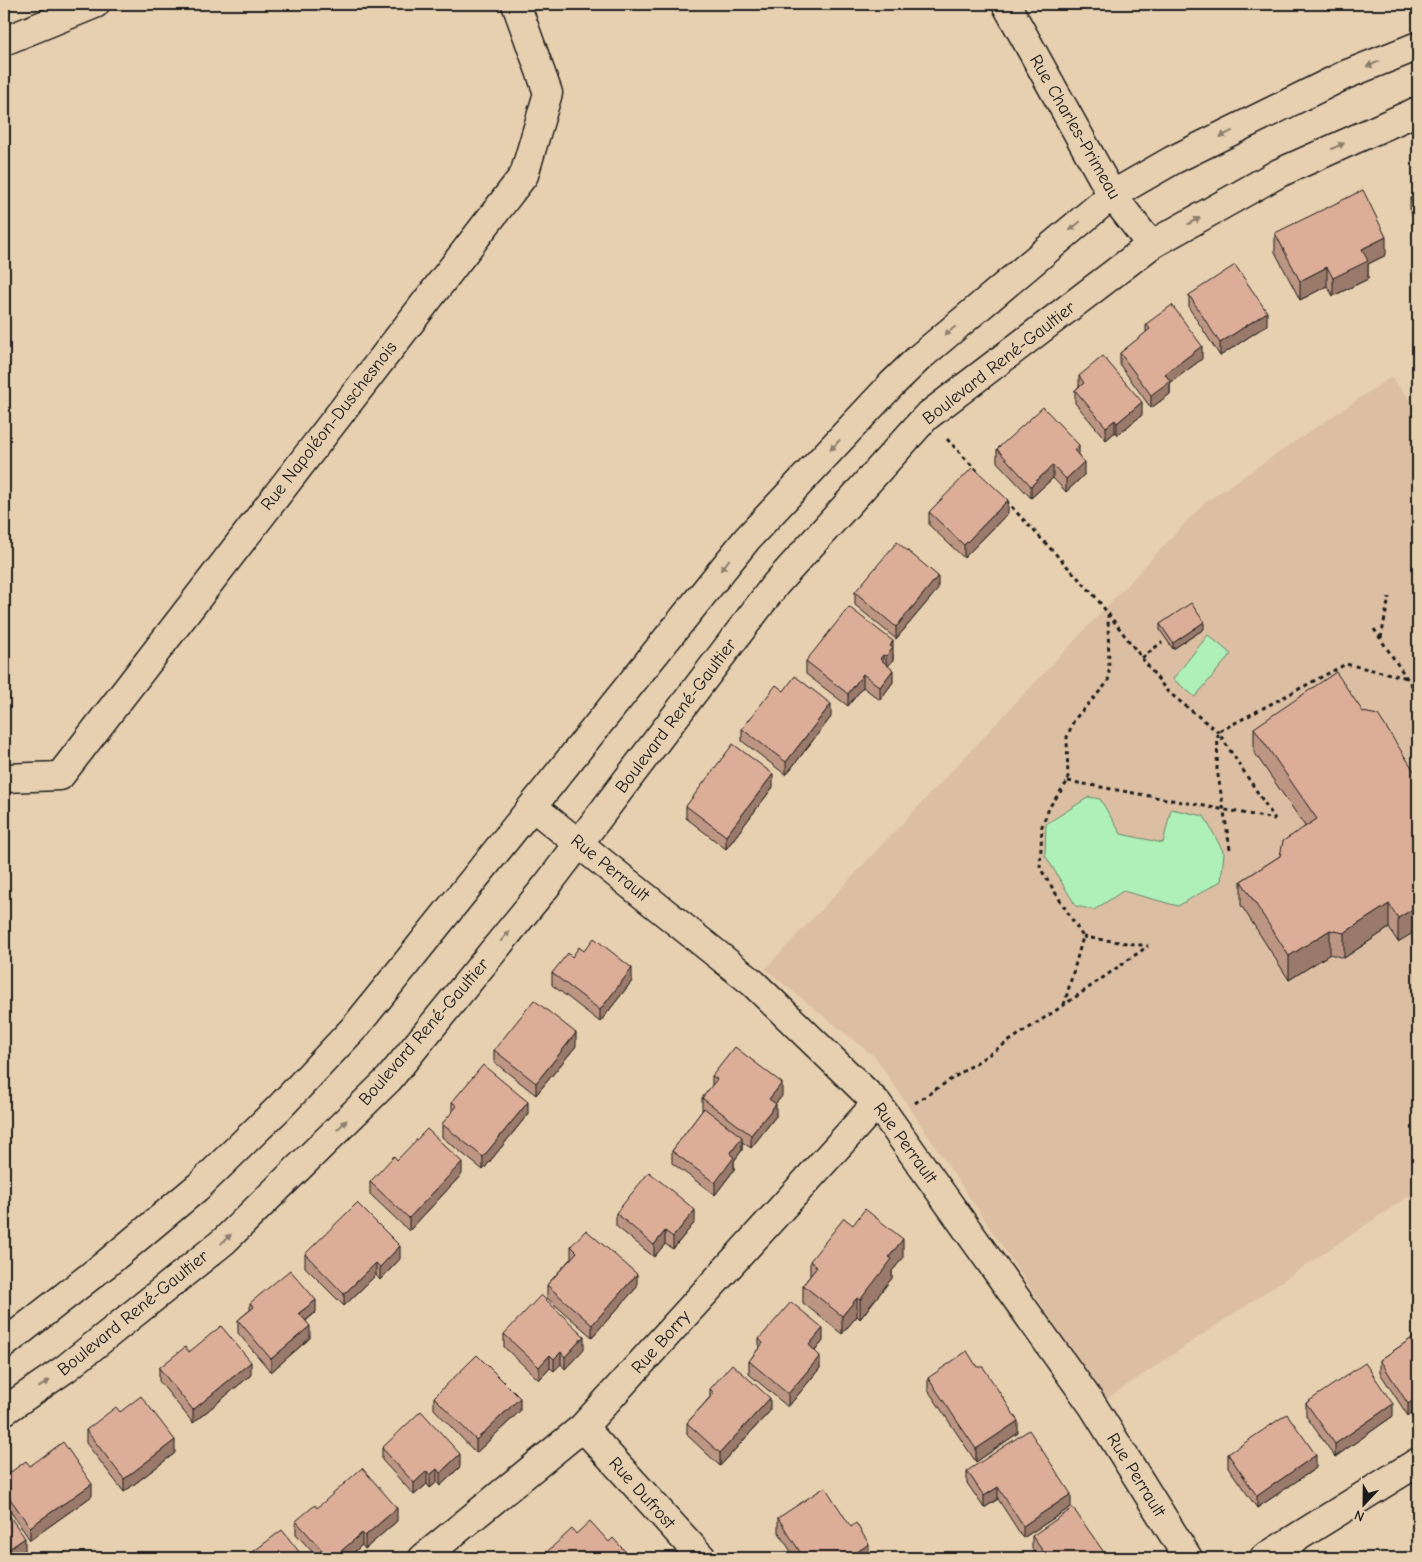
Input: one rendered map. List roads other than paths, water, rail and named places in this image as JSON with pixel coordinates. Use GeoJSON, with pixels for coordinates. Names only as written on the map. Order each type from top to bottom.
{"type":"FeatureCollection","features":[{"type":"Feature","properties":{"kind":"street"},"geometry":{"type":"LineString","coordinates":[[4,41],[95,4]]}},
{"type":"Feature","properties":{"kind":"street","name":"Rue Napoléon-Duschesnois"},"geometry":{"type":"LineString","coordinates":[[4,778],[60,776],[524,175],[548,93],[516,4]]}},
{"type":"Feature","properties":{"kind":"street","name":"Rue Charles-Primeau"},"geometry":{"type":"LineString","coordinates":[[1006,4],[1112,195],[1152,245]]}},
{"type":"Feature","properties":{"kind":"street"},"geometry":{"type":"LineString","coordinates":[[4,1344],[106,1264],[192,1192],[279,1108],[356,1026],[747,539],[892,384],[920,357],[1112,195],[1173,160],[1345,75],[1418,46]]}},
{"type":"Feature","properties":{"kind":"street","name":"Boulevard René-Gaultier"},"geometry":{"type":"LineString","coordinates":[[4,1411],[65,1369],[224,1241],[389,1079],[548,884],[775,585],[926,418],[1152,245],[1279,173],[1418,111]]}},
{"type":"Feature","properties":{"kind":"street","name":"Rue Perrault"},"geometry":{"type":"LineString","coordinates":[[533,807],[753,983],[883,1111],[1093,1406],[1188,1558]]}},
{"type":"Feature","properties":{"kind":"street","name":"Rue Borry"},"geometry":{"type":"LineString","coordinates":[[423,1558],[583,1427],[883,1111]]}},
{"type":"Feature","properties":{"kind":"street","name":"Rue Dufrost"},"geometry":{"type":"LineString","coordinates":[[583,1427],[702,1558]]}},
{"type":"Feature","properties":{"kind":"street"},"geometry":{"type":"LineString","coordinates":[[1264,1558],[1418,1462]]}}]}
